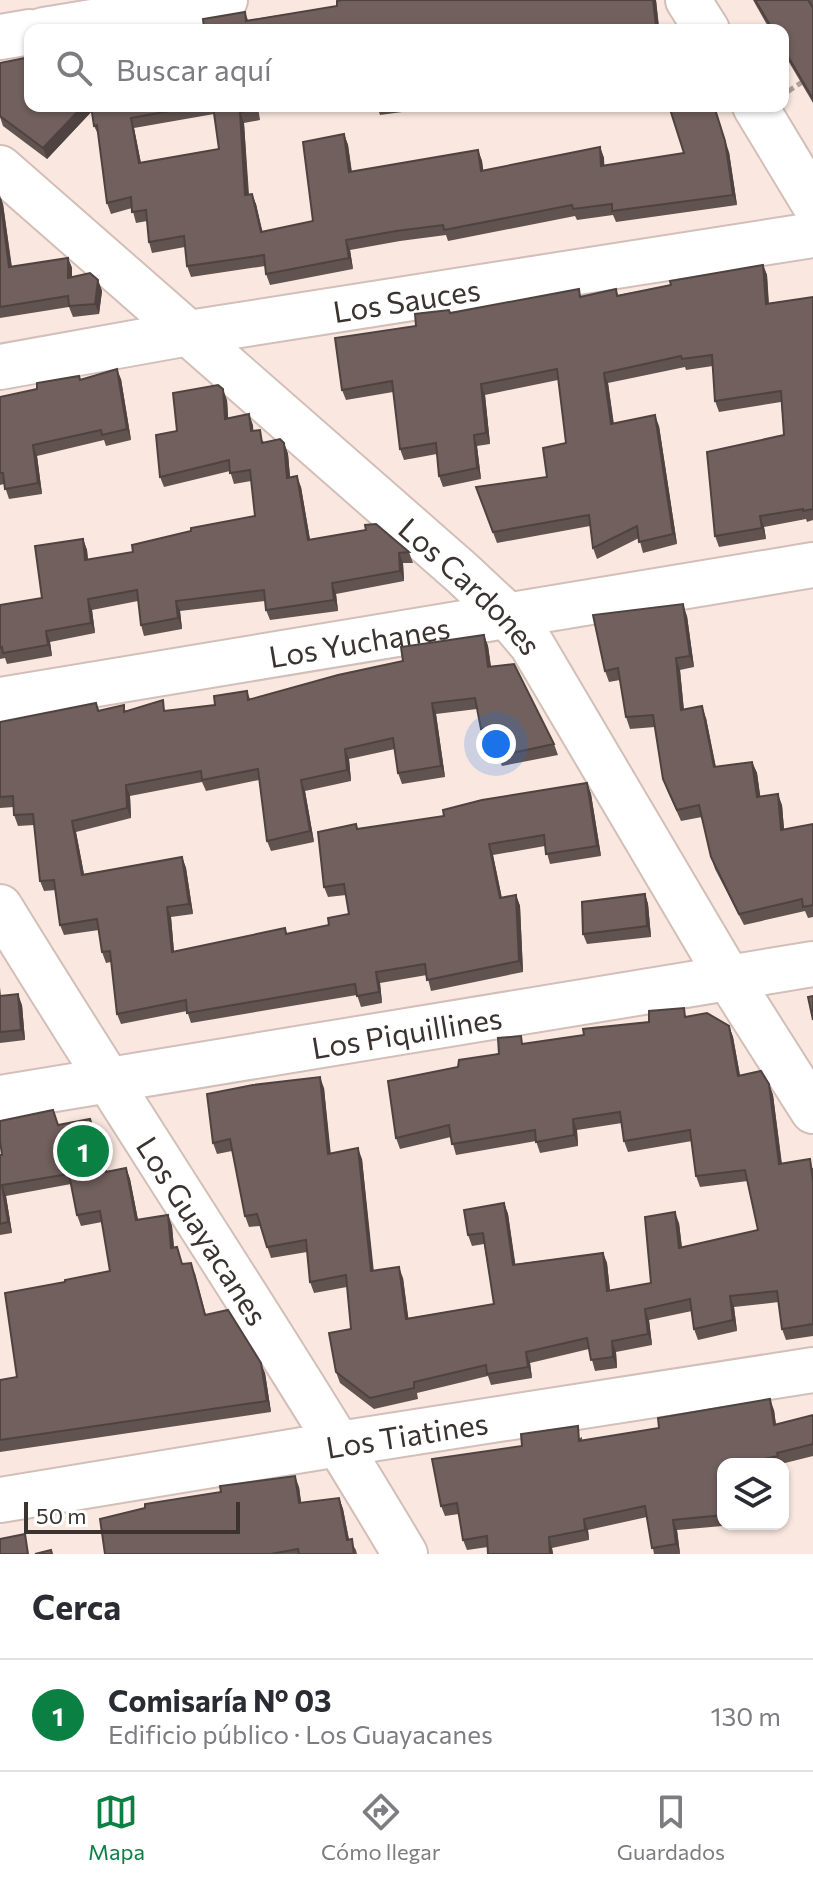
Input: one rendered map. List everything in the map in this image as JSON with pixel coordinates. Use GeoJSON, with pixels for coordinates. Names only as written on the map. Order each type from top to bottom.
{"type":"FeatureCollection","features":[{"type":"Feature","properties":{"kind":"street"},"geometry":{"type":"LineString","coordinates":[[80,24],[225,0]]}},
{"type":"Feature","properties":{"kind":"street"},"geometry":{"type":"LineString","coordinates":[[0,37],[24,33]]}},
{"type":"Feature","properties":{"kind":"street"},"geometry":{"type":"LineString","coordinates":[[759,112],[813,202]]}},
{"type":"Feature","properties":{"kind":"street","name":"Los Cardones"},"geometry":{"type":"LineString","coordinates":[[0,168],[506,614],[532,645],[728,977],[813,1111]]}},
{"type":"Feature","properties":{"kind":"street","name":"Los Sauces"},"geometry":{"type":"LineString","coordinates":[[0,367],[189,333],[813,235]]}},
{"type":"Feature","properties":{"kind":"street","name":"Los Yuchanes"},"geometry":{"type":"LineString","coordinates":[[0,700],[813,565]]}},
{"type":"Feature","properties":{"kind":"street","name":"Los Guayacanes"},"geometry":{"type":"LineString","coordinates":[[0,907],[105,1079],[339,1444],[405,1554]]}},
{"type":"Feature","properties":{"kind":"street","name":"Los Piquillines"},"geometry":{"type":"LineString","coordinates":[[0,1098],[813,964]]}},
{"type":"Feature","properties":{"kind":"street","name":"Los Tiatines"},"geometry":{"type":"LineString","coordinates":[[0,1500],[813,1370]]}},
{"type":"Feature","properties":{"kind":"path"},"geometry":{"type":"LineString","coordinates":[[789,90],[813,75]]}},
{"type":"Feature","properties":{"kind":"building"},"geometry":{"type":"Polygon","coordinates":[[[653,0],[656,24],[204,24],[203,19],[245,12],[246,21],[337,6],[337,1],[653,0]]]}},
{"type":"Feature","properties":{"kind":"building"},"geometry":{"type":"Polygon","coordinates":[[[755,0],[808,0],[813,8],[813,99],[789,58],[789,24],[769,24],[755,0]]]}},
{"type":"Feature","properties":{"kind":"building"},"geometry":{"type":"Polygon","coordinates":[[[24,58],[24,112],[77,112],[43,148],[0,116],[0,63],[24,58]]]}},
{"type":"Feature","properties":{"kind":"building"},"geometry":{"type":"Polygon","coordinates":[[[92,112],[164,112],[131,118],[139,163],[219,149],[214,112],[240,112],[245,195],[252,194],[261,232],[313,221],[303,142],[344,134],[349,172],[478,150],[481,171],[600,147],[601,166],[684,153],[671,112],[716,112],[725,141],[733,195],[612,211],[612,204],[573,209],[572,205],[444,230],[443,225],[396,231],[346,240],[349,258],[266,274],[264,255],[187,266],[184,236],[149,242],[146,210],[132,212],[131,197],[107,203],[97,125],[94,126],[92,112]]]}},
{"type":"Feature","properties":{"kind":"building"},"geometry":{"type":"Polygon","coordinates":[[[0,198],[9,267],[68,258],[68,278],[90,273],[98,280],[95,304],[69,306],[68,296],[0,307],[0,198]]]}},
{"type":"Feature","properties":{"kind":"building"},"geometry":{"type":"Polygon","coordinates":[[[763,265],[766,304],[813,297],[813,509],[760,516],[762,528],[715,536],[707,452],[784,435],[781,391],[715,401],[712,355],[682,359],[681,356],[604,373],[611,424],[655,415],[673,534],[639,542],[637,526],[593,548],[589,515],[493,532],[476,487],[547,477],[543,448],[566,443],[557,369],[481,384],[486,433],[474,435],[477,468],[439,476],[436,443],[400,449],[392,381],[342,390],[335,338],[416,326],[415,314],[449,310],[450,313],[579,289],[580,297],[616,289],[617,296],[671,285],[670,281],[763,265]]]}},
{"type":"Feature","properties":{"kind":"building"},"geometry":{"type":"Polygon","coordinates":[[[117,369],[127,429],[102,435],[101,430],[33,445],[38,483],[5,489],[3,473],[0,473],[0,397],[37,389],[37,383],[79,376],[80,380],[117,369]]]}},
{"type":"Feature","properties":{"kind":"building"},"geometry":{"type":"Polygon","coordinates":[[[218,385],[223,389],[225,419],[249,414],[251,431],[260,430],[262,443],[280,439],[284,443],[287,478],[297,476],[308,540],[366,530],[365,525],[376,524],[409,552],[399,553],[400,571],[332,583],[334,600],[266,610],[264,590],[176,601],[178,618],[141,625],[137,590],[88,599],[91,623],[46,631],[48,645],[3,653],[0,648],[0,605],[42,598],[35,546],[83,539],[85,560],[133,552],[132,545],[191,531],[191,528],[255,516],[250,470],[230,473],[229,460],[160,477],[156,435],[177,431],[173,393],[218,385]]]}},
{"type":"Feature","properties":{"kind":"building"},"geometry":{"type":"Polygon","coordinates":[[[683,604],[690,656],[676,658],[681,710],[702,706],[714,767],[752,762],[757,797],[778,794],[781,830],[813,824],[813,905],[803,907],[802,899],[739,914],[711,857],[699,805],[677,810],[663,779],[653,715],[626,717],[618,668],[605,671],[593,615],[683,604]]]}},
{"type":"Feature","properties":{"kind":"building"},"geometry":{"type":"Polygon","coordinates":[[[484,635],[488,667],[514,664],[554,744],[498,756],[497,726],[481,729],[475,698],[432,703],[441,766],[398,773],[393,738],[345,749],[347,770],[301,780],[310,831],[267,841],[258,769],[202,780],[201,771],[126,785],[127,808],[72,821],[82,875],[182,857],[189,904],[167,907],[172,952],[285,928],[286,934],[329,925],[328,918],[349,914],[344,884],[324,887],[318,832],[356,824],[357,829],[444,816],[443,810],[482,800],[587,783],[597,846],[546,854],[544,835],[489,844],[500,898],[516,895],[519,961],[427,980],[425,964],[376,972],[379,992],[357,996],[355,984],[187,1013],[186,1000],[117,1014],[110,951],[102,952],[97,919],[60,925],[54,880],[40,881],[33,814],[14,815],[13,796],[0,797],[0,722],[96,703],[98,711],[124,705],[124,712],[163,700],[164,711],[215,705],[214,696],[247,691],[248,700],[403,661],[401,647],[484,635]]]}},
{"type":"Feature","properties":{"kind":"building"},"geometry":{"type":"Polygon","coordinates":[[[645,894],[647,926],[583,934],[582,902],[645,894]]]}},
{"type":"Feature","properties":{"kind":"building"},"geometry":{"type":"Polygon","coordinates":[[[18,994],[21,1030],[0,1032],[0,996],[18,994]]]}},
{"type":"Feature","properties":{"kind":"building"},"geometry":{"type":"Polygon","coordinates":[[[813,996],[813,1020],[808,997],[813,996]]]}},
{"type":"Feature","properties":{"kind":"building"},"geometry":{"type":"Polygon","coordinates":[[[684,1008],[685,1017],[707,1013],[729,1026],[738,1076],[761,1071],[769,1084],[779,1164],[810,1159],[813,1181],[813,1324],[782,1329],[777,1291],[730,1296],[733,1320],[694,1329],[690,1299],[645,1309],[648,1334],[612,1341],[613,1357],[591,1360],[587,1338],[526,1352],[528,1367],[487,1374],[486,1365],[414,1382],[414,1388],[370,1398],[336,1372],[329,1333],[351,1329],[346,1275],[310,1282],[306,1240],[267,1247],[257,1214],[245,1216],[230,1139],[213,1143],[207,1094],[320,1077],[328,1154],[358,1148],[371,1271],[399,1267],[406,1319],[494,1304],[483,1233],[468,1235],[464,1210],[504,1203],[513,1265],[603,1253],[607,1291],[651,1283],[645,1217],[675,1212],[679,1248],[758,1230],[745,1170],[696,1176],[690,1130],[624,1141],[620,1112],[573,1119],[574,1135],[536,1142],[535,1130],[452,1144],[449,1125],[396,1138],[388,1081],[458,1067],[459,1060],[499,1054],[498,1038],[521,1036],[522,1044],[584,1035],[583,1029],[649,1022],[649,1011],[684,1008]]]}},
{"type":"Feature","properties":{"kind":"building"},"geometry":{"type":"Polygon","coordinates":[[[53,1110],[58,1125],[90,1119],[106,1172],[126,1168],[136,1220],[168,1215],[171,1248],[177,1247],[182,1264],[191,1263],[205,1315],[228,1310],[261,1363],[267,1401],[0,1440],[0,1380],[17,1377],[5,1293],[110,1271],[100,1211],[77,1215],[69,1174],[2,1185],[8,1222],[0,1224],[0,1121],[53,1110]]]}},
{"type":"Feature","properties":{"kind":"building"},"geometry":{"type":"Polygon","coordinates":[[[770,1399],[774,1425],[813,1415],[813,1444],[769,1458],[717,1458],[717,1516],[673,1520],[676,1544],[652,1548],[645,1506],[584,1519],[585,1530],[549,1537],[550,1554],[488,1554],[487,1536],[463,1540],[457,1503],[441,1506],[432,1459],[522,1446],[521,1434],[578,1426],[579,1441],[659,1428],[658,1418],[770,1399]]]}},
{"type":"Feature","properties":{"kind":"building"},"geometry":{"type":"Polygon","coordinates":[[[295,1476],[299,1503],[339,1498],[347,1540],[352,1539],[354,1554],[299,1554],[298,1549],[271,1554],[105,1554],[100,1519],[145,1508],[145,1504],[221,1492],[220,1486],[295,1476]]]}},
{"type":"Feature","properties":{"kind":"building"},"geometry":{"type":"Polygon","coordinates":[[[25,1534],[28,1554],[0,1554],[0,1539],[25,1534]]]}},
{"type":"Feature","properties":{"kind":"place","name":"Comisaría Nº 03"},"geometry":{"type":"Point","coordinates":[83,1151]}}]}
